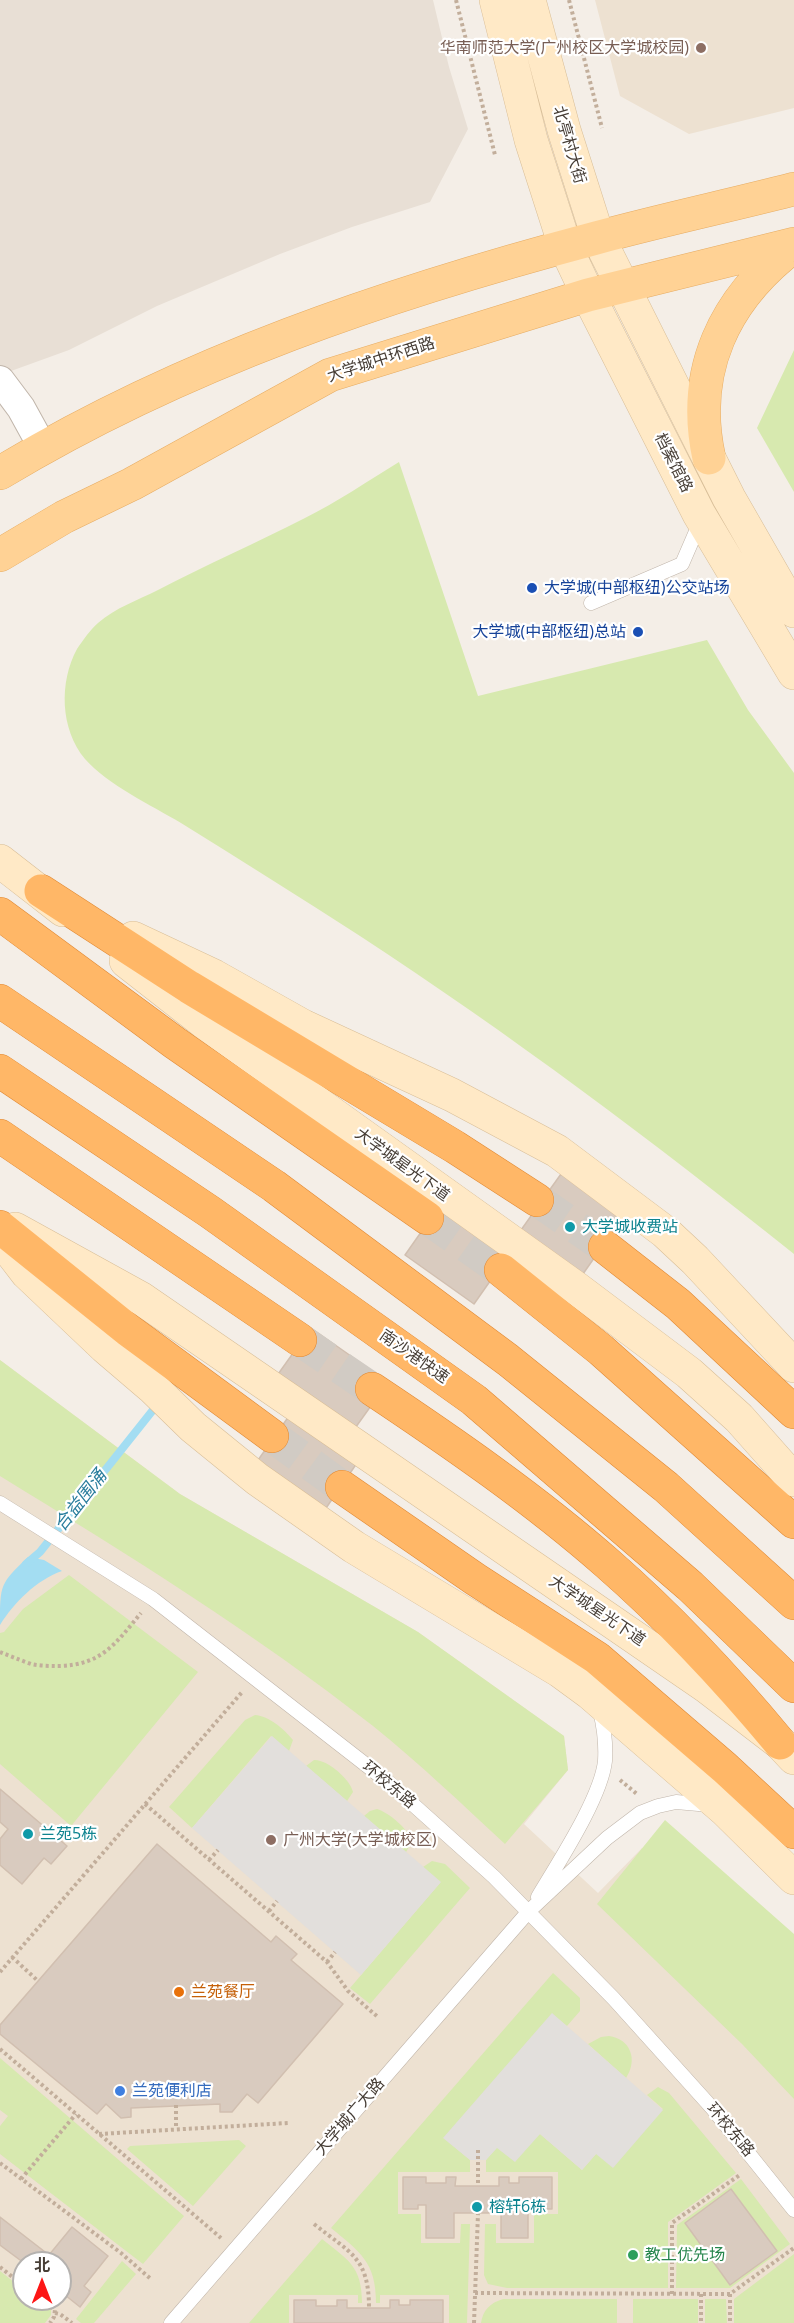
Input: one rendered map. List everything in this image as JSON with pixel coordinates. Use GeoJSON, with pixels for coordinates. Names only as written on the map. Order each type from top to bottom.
{"type":"FeatureCollection","features":[{"type":"Feature","properties":{"kind":"highway"},"geometry":{"type":"LineString","coordinates":[[41,891],[189,987],[455,1147],[537,1200]]}},
{"type":"Feature","properties":{"kind":"highway"},"geometry":{"type":"LineString","coordinates":[[0,914],[175,1043],[427,1218]]}},
{"type":"Feature","properties":{"kind":"highway"},"geometry":{"type":"LineString","coordinates":[[0,1000],[274,1185],[508,1360],[666,1487],[794,1603]]}},
{"type":"Feature","properties":{"kind":"highway","name":"南沙港快速"},"geometry":{"type":"LineString","coordinates":[[0,1071],[210,1212],[474,1400],[690,1586],[794,1686]]}},
{"type":"Feature","properties":{"kind":"highway"},"geometry":{"type":"LineString","coordinates":[[0,1136],[300,1340]]}},
{"type":"Feature","properties":{"kind":"highway"},"geometry":{"type":"LineString","coordinates":[[0,1227],[128,1330],[272,1436]]}},
{"type":"Feature","properties":{"kind":"highway"},"geometry":{"type":"LineString","coordinates":[[605,1247],[678,1304],[794,1412]]}},
{"type":"Feature","properties":{"kind":"highway"},"geometry":{"type":"LineString","coordinates":[[501,1270],[602,1350],[794,1522]]}},
{"type":"Feature","properties":{"kind":"highway"},"geometry":{"type":"LineString","coordinates":[[372,1389],[435,1431],[537,1506],[607,1563],[733,1685],[787,1750]]}},
{"type":"Feature","properties":{"kind":"highway"},"geometry":{"type":"LineString","coordinates":[[342,1486],[475,1579],[597,1658],[725,1768],[794,1832]]}},
{"type":"Feature","properties":{"kind":"main road","name":"北亭村大街"},"geometry":{"type":"LineString","coordinates":[[496,0],[531,140],[565,246]]}},
{"type":"Feature","properties":{"kind":"main road","name":"北亭村大街"},"geometry":{"type":"LineString","coordinates":[[529,0],[564,130],[598,237],[621,286]]}},
{"type":"Feature","properties":{"kind":"main road"},"geometry":{"type":"LineString","coordinates":[[0,472],[145,395],[314,324],[565,246],[794,189]]}},
{"type":"Feature","properties":{"kind":"main road"},"geometry":{"type":"LineString","coordinates":[[709,458],[704,434],[704,386],[709,361],[718,338],[746,293],[765,270],[794,245]]}},
{"type":"Feature","properties":{"kind":"main road","name":"大学城中环西路"},"geometry":{"type":"LineString","coordinates":[[0,555],[64,517],[132,484],[330,375],[588,295],[794,245]]}},
{"type":"Feature","properties":{"kind":"main road","name":"档案馆路"},"geometry":{"type":"LineString","coordinates":[[565,246],[701,518],[794,673]]}},
{"type":"Feature","properties":{"kind":"main road","name":"档案馆路"},"geometry":{"type":"LineString","coordinates":[[621,286],[729,498],[794,611]]}},
{"type":"Feature","properties":{"kind":"main road","name":"大学城星光下道"},"geometry":{"type":"LineString","coordinates":[[0,861],[41,891],[204,1022],[576,1288],[689,1373],[739,1418],[794,1480]]}},
{"type":"Feature","properties":{"kind":"main road"},"geometry":{"type":"LineString","coordinates":[[41,891],[214,976],[303,1026],[452,1095],[557,1151],[665,1232],[695,1260],[794,1366]]}},
{"type":"Feature","properties":{"kind":"main road","name":"大学城星光下道"},"geometry":{"type":"LineString","coordinates":[[0,1221],[142,1299],[707,1687],[787,1750]]}},
{"type":"Feature","properties":{"kind":"main road"},"geometry":{"type":"LineString","coordinates":[[0,1238],[27,1273],[193,1426],[256,1479],[354,1547],[560,1671],[590,1693],[725,1810],[794,1878]]}},
{"type":"Feature","properties":{"kind":"street"},"geometry":{"type":"LineString","coordinates":[[0,380],[21,408],[43,448]]}},
{"type":"Feature","properties":{"kind":"lane"},"geometry":{"type":"LineString","coordinates":[[591,603],[682,564],[701,518]]}},
{"type":"Feature","properties":{"kind":"lane","name":"环校东路"},"geometry":{"type":"LineString","coordinates":[[0,1503],[153,1599],[387,1782],[529,1911],[666,2055],[794,2210]]}},
{"type":"Feature","properties":{"kind":"lane","name":"大学城广大路"},"geometry":{"type":"LineString","coordinates":[[529,1911],[580,1824],[605,1763],[603,1724],[599,1707],[590,1693]]}},
{"type":"Feature","properties":{"kind":"lane","name":"大学城广大路"},"geometry":{"type":"LineString","coordinates":[[171,2323],[529,1911],[607,1838],[640,1813],[658,1806],[676,1802],[713,1805],[725,1810]]}},
{"type":"Feature","properties":{"kind":"path"},"geometry":{"type":"LineString","coordinates":[[456,0],[495,154]]}},
{"type":"Feature","properties":{"kind":"path"},"geometry":{"type":"LineString","coordinates":[[569,0],[602,128]]}},
{"type":"Feature","properties":{"kind":"path"},"geometry":{"type":"LineString","coordinates":[[0,1652],[32,1664],[49,1666],[70,1666],[89,1662],[106,1653],[153,1599]]}},
{"type":"Feature","properties":{"kind":"path"},"geometry":{"type":"LineString","coordinates":[[0,1972],[254,1678]]}},
{"type":"Feature","properties":{"kind":"path"},"geometry":{"type":"LineString","coordinates":[[619,1778],[644,1799]]}},
{"type":"Feature","properties":{"kind":"path"},"geometry":{"type":"LineString","coordinates":[[145,1804],[327,1962],[348,1991],[379,2018]]}},
{"type":"Feature","properties":{"kind":"path"},"geometry":{"type":"LineString","coordinates":[[209,1860],[218,1850]]}},
{"type":"Feature","properties":{"kind":"path"},"geometry":{"type":"LineString","coordinates":[[269,1911],[277,1901]]}},
{"type":"Feature","properties":{"kind":"path"},"geometry":{"type":"LineString","coordinates":[[327,1962],[335,1952]]}},
{"type":"Feature","properties":{"kind":"path"},"geometry":{"type":"LineString","coordinates":[[12,1958],[38,1981]]}},
{"type":"Feature","properties":{"kind":"path"},"geometry":{"type":"LineString","coordinates":[[0,2049],[235,2250]]}},
{"type":"Feature","properties":{"kind":"path"},"geometry":{"type":"LineString","coordinates":[[176,2105],[176,2129]]}},
{"type":"Feature","properties":{"kind":"path"},"geometry":{"type":"LineString","coordinates":[[21,2179],[76,2114]]}},
{"type":"Feature","properties":{"kind":"path"},"geometry":{"type":"LineString","coordinates":[[98,2134],[288,2123]]}},
{"type":"Feature","properties":{"kind":"path"},"geometry":{"type":"LineString","coordinates":[[478,2150],[478,2186]]}},
{"type":"Feature","properties":{"kind":"path"},"geometry":{"type":"LineString","coordinates":[[0,2163],[121,2253],[152,2280]]}},
{"type":"Feature","properties":{"kind":"path"},"geometry":{"type":"LineString","coordinates":[[672,2294],[672,2223],[757,2163]]}},
{"type":"Feature","properties":{"kind":"path"},"geometry":{"type":"LineString","coordinates":[[474,2323],[478,2214]]}},
{"type":"Feature","properties":{"kind":"path"},"geometry":{"type":"LineString","coordinates":[[314,2224],[359,2262],[367,2280],[369,2308]]}},
{"type":"Feature","properties":{"kind":"path"},"geometry":{"type":"LineString","coordinates":[[475,2293],[730,2294],[794,2248]]}},
{"type":"Feature","properties":{"kind":"path"},"geometry":{"type":"LineString","coordinates":[[0,2267],[12,2276]]}},
{"type":"Feature","properties":{"kind":"path"},"geometry":{"type":"LineString","coordinates":[[701,2294],[701,2323]]}},
{"type":"Feature","properties":{"kind":"path"},"geometry":{"type":"LineString","coordinates":[[730,2294],[730,2323]]}},
{"type":"Feature","properties":{"kind":"path"},"geometry":{"type":"LineString","coordinates":[[50,2323],[55,2313],[72,2323]]}},
{"type":"Feature","properties":{"kind":"shaded area"},"geometry":{"type":"Polygon","coordinates":[[[0,0],[433,0],[449,67],[468,129],[430,202],[352,227],[280,254],[157,306],[69,350],[0,375],[0,0]]]}},
{"type":"Feature","properties":{"kind":"shaded area","name":"华南师范大学(广州校区大学城校园)"},"geometry":{"type":"Polygon","coordinates":[[[595,0],[794,0],[794,108],[689,134],[620,96],[595,0]]]}},
{"type":"Feature","properties":{"kind":"shaded area","name":"广州大学(大学城校区)"},"geometry":{"type":"Polygon","coordinates":[[[0,1360],[180,1494],[418,1632],[564,1736],[568,1770],[524,1824],[598,1893],[642,1848],[794,1982],[794,2323],[0,2323],[0,1360]]]}},
{"type":"Feature","properties":{"kind":"shaded area"},"geometry":{"type":"Polygon","coordinates":[[[272,1736],[441,1882],[361,1975],[192,1828],[272,1736]]]}},
{"type":"Feature","properties":{"kind":"shaded area"},"geometry":{"type":"Polygon","coordinates":[[[552,2013],[663,2110],[613,2168],[596,2154],[582,2170],[540,2134],[515,2162],[497,2148],[486,2160],[470,2160],[443,2138],[552,2013]]]}},
{"type":"Feature","properties":{"kind":"green space"},"geometry":{"type":"Polygon","coordinates":[[[794,350],[794,492],[757,428],[794,350]]]}},
{"type":"Feature","properties":{"kind":"green space"},"geometry":{"type":"Polygon","coordinates":[[[399,462],[478,696],[707,640],[748,710],[794,773],[794,1254],[635,1130],[471,1011],[360,936],[118,786],[94,768],[77,747],[67,720],[65,690],[67,676],[77,649],[98,623],[127,605],[317,512],[399,462]]]}},
{"type":"Feature","properties":{"kind":"green space"},"geometry":{"type":"Polygon","coordinates":[[[0,1360],[180,1494],[418,1632],[564,1736],[568,1770],[505,1844],[407,1754],[329,1692],[190,1596],[0,1476],[0,1360]]]}},
{"type":"Feature","properties":{"kind":"green space"},"geometry":{"type":"Polygon","coordinates":[[[69,1575],[198,1672],[71,1826],[0,1764],[0,1633],[4,1632],[23,1609],[69,1575]]]}},
{"type":"Feature","properties":{"kind":"green space"},"geometry":{"type":"Polygon","coordinates":[[[255,1715],[271,1720],[293,1740],[289,1751],[271,1736],[192,1828],[169,1807],[245,1720],[255,1715]]]}},
{"type":"Feature","properties":{"kind":"green space"},"geometry":{"type":"Polygon","coordinates":[[[314,1760],[332,1767],[348,1782],[353,1792],[347,1801],[306,1766],[314,1760]]]}},
{"type":"Feature","properties":{"kind":"green space"},"geometry":{"type":"Polygon","coordinates":[[[377,1809],[392,1818],[407,1832],[412,1842],[406,1852],[364,1816],[377,1809]]]}},
{"type":"Feature","properties":{"kind":"green space"},"geometry":{"type":"Polygon","coordinates":[[[665,1820],[794,1934],[794,2099],[742,2044],[597,1904],[665,1820]]]}},
{"type":"Feature","properties":{"kind":"green space"},"geometry":{"type":"Polygon","coordinates":[[[432,1861],[445,1864],[470,1888],[370,2004],[350,1988],[440,1883],[423,1867],[432,1861]]]}},
{"type":"Feature","properties":{"kind":"green space"},"geometry":{"type":"Polygon","coordinates":[[[553,1973],[580,1998],[580,2011],[567,2026],[552,2014],[444,2138],[470,2160],[470,2172],[398,2172],[398,2214],[421,2214],[421,2243],[460,2243],[461,2224],[470,2224],[467,2323],[449,2323],[449,2295],[380,2295],[380,2303],[376,2303],[373,2277],[364,2259],[331,2228],[553,1973]]]}},
{"type":"Feature","properties":{"kind":"green space"},"geometry":{"type":"Polygon","coordinates":[[[609,2036],[623,2041],[630,2051],[632,2064],[626,2078],[588,2044],[601,2037],[609,2036]]]}},
{"type":"Feature","properties":{"kind":"green space"},"geometry":{"type":"Polygon","coordinates":[[[0,2058],[184,2216],[143,2264],[0,2154],[0,2126],[8,2116],[0,2110],[0,2058]]]}},
{"type":"Feature","properties":{"kind":"green space"},"geometry":{"type":"Polygon","coordinates":[[[658,2087],[669,2093],[736,2173],[668,2222],[668,2288],[507,2288],[488,2284],[484,2275],[485,2224],[496,2224],[496,2243],[534,2243],[534,2214],[558,2214],[558,2172],[486,2172],[486,2160],[497,2147],[540,2134],[582,2170],[596,2154],[663,2109],[647,2095],[658,2087]]]}},
{"type":"Feature","properties":{"kind":"green space"},"geometry":{"type":"Polygon","coordinates":[[[239,2140],[246,2146],[193,2206],[127,2149],[130,2146],[239,2140]]]}},
{"type":"Feature","properties":{"kind":"green space"},"geometry":{"type":"Polygon","coordinates":[[[741,2179],[790,2244],[730,2288],[676,2288],[677,2225],[741,2179]]]}},
{"type":"Feature","properties":{"kind":"green space"},"geometry":{"type":"Polygon","coordinates":[[[322,2239],[352,2265],[359,2280],[362,2303],[358,2303],[358,2295],[289,2295],[289,2323],[249,2323],[322,2239]]]}},
{"type":"Feature","properties":{"kind":"green space"},"geometry":{"type":"Polygon","coordinates":[[[794,2254],[794,2323],[734,2323],[734,2299],[794,2254]]]}},
{"type":"Feature","properties":{"kind":"green space"},"geometry":{"type":"Polygon","coordinates":[[[122,2261],[136,2274],[94,2323],[81,2323],[76,2319],[122,2261]]]}},
{"type":"Feature","properties":{"kind":"green space"},"geometry":{"type":"Polygon","coordinates":[[[0,2271],[12,2280],[12,2311],[51,2311],[45,2323],[0,2323],[0,2271]]]}},
{"type":"Feature","properties":{"kind":"green space"},"geometry":{"type":"Polygon","coordinates":[[[503,2299],[617,2299],[617,2323],[481,2323],[483,2314],[488,2308],[503,2299]]]}},
{"type":"Feature","properties":{"kind":"green space"},"geometry":{"type":"Polygon","coordinates":[[[633,2299],[698,2299],[698,2323],[633,2323],[633,2299]]]}},
{"type":"Feature","properties":{"kind":"green space"},"geometry":{"type":"Polygon","coordinates":[[[705,2299],[726,2299],[727,2323],[705,2323],[705,2299]]]}},
{"type":"Feature","properties":{"kind":"water"},"geometry":{"type":"Polygon","coordinates":[[[28,1557],[44,1560],[62,1571],[43,1580],[26,1593],[0,1625],[1,1593],[12,1573],[28,1557]]]}},
{"type":"Feature","properties":{"kind":"building","name":"大学城收费站"},"geometry":{"type":"Polygon","coordinates":[[[561,1174],[623,1217],[578,1281],[516,1237],[561,1174]]]}},
{"type":"Feature","properties":{"kind":"building"},"geometry":{"type":"Polygon","coordinates":[[[438,1208],[507,1257],[474,1304],[405,1255],[438,1208]]]}},
{"type":"Feature","properties":{"kind":"building"},"geometry":{"type":"Polygon","coordinates":[[[311,1328],[388,1382],[353,1431],[276,1377],[311,1328]]]}},
{"type":"Feature","properties":{"kind":"building"},"geometry":{"type":"Polygon","coordinates":[[[289,1416],[357,1463],[324,1511],[256,1463],[289,1416]]]}},
{"type":"Feature","properties":{"kind":"building","name":"兰苑5栋"},"geometry":{"type":"Polygon","coordinates":[[[0,1789],[67,1846],[51,1864],[44,1858],[22,1884],[0,1865],[0,1839],[8,1829],[0,1822],[0,1789]]]}},
{"type":"Feature","properties":{"kind":"building","name":"兰苑餐厅"},"geometry":{"type":"Polygon","coordinates":[[[157,1844],[271,1942],[276,1936],[297,1954],[291,1960],[343,2004],[258,2103],[247,2094],[232,2112],[220,2112],[220,2104],[131,2108],[131,2117],[121,2118],[106,2104],[97,2114],[0,2034],[0,2025],[157,1844]]]}},
{"type":"Feature","properties":{"kind":"building","name":"榕轩6栋"},"geometry":{"type":"Polygon","coordinates":[[[403,2177],[426,2177],[426,2183],[446,2183],[446,2177],[456,2177],[455,2186],[499,2186],[499,2177],[509,2177],[509,2183],[519,2183],[519,2177],[552,2177],[552,2209],[535,2209],[535,2205],[528,2205],[528,2238],[501,2238],[501,2213],[454,2213],[454,2238],[426,2238],[426,2205],[418,2205],[418,2209],[403,2209],[403,2177]]]}},
{"type":"Feature","properties":{"kind":"building"},"geometry":{"type":"Polygon","coordinates":[[[731,2189],[777,2251],[730,2285],[685,2223],[731,2189]]]}},
{"type":"Feature","properties":{"kind":"building"},"geometry":{"type":"Polygon","coordinates":[[[0,2217],[44,2251],[12,2251],[12,2254],[0,2245],[0,2217]]]}},
{"type":"Feature","properties":{"kind":"building"},"geometry":{"type":"Polygon","coordinates":[[[72,2227],[108,2256],[84,2286],[91,2292],[80,2307],[72,2301],[72,2251],[52,2251],[72,2227]]]}},
{"type":"Feature","properties":{"kind":"building"},"geometry":{"type":"Polygon","coordinates":[[[294,2300],[316,2300],[316,2306],[337,2306],[337,2300],[347,2300],[347,2308],[390,2308],[390,2300],[399,2300],[399,2305],[410,2305],[410,2300],[443,2300],[443,2323],[294,2323],[294,2300]]]}},
{"type":"Feature","properties":{"kind":"waterway","name":"合益围涌"},"geometry":{"type":"LineString","coordinates":[[26,1564],[40,1552],[153,1410]]}},
{"type":"Feature","properties":{"kind":"tunnel"},"geometry":{"type":"LineString","coordinates":[[537,1200],[605,1247]]}},
{"type":"Feature","properties":{"kind":"tunnel"},"geometry":{"type":"LineString","coordinates":[[427,1218],[501,1270]]}},
{"type":"Feature","properties":{"kind":"tunnel"},"geometry":{"type":"LineString","coordinates":[[300,1340],[372,1389]]}},
{"type":"Feature","properties":{"kind":"tunnel"},"geometry":{"type":"LineString","coordinates":[[272,1436],[342,1487]]}},
{"type":"Feature","properties":{"kind":"place","name":"华南师范大学(广州校区大学城校园)"},"geometry":{"type":"Point","coordinates":[701,48]}},
{"type":"Feature","properties":{"kind":"place","name":"大学城(中部枢纽)公交站场"},"geometry":{"type":"Point","coordinates":[532,588]}},
{"type":"Feature","properties":{"kind":"place","name":"大学城(中部枢纽)总站"},"geometry":{"type":"Point","coordinates":[638,632]}},
{"type":"Feature","properties":{"kind":"place","name":"大学城收费站"},"geometry":{"type":"Point","coordinates":[570,1227]}},
{"type":"Feature","properties":{"kind":"place","name":"兰苑5栋"},"geometry":{"type":"Point","coordinates":[28,1834]}},
{"type":"Feature","properties":{"kind":"place","name":"广州大学(大学城校区)"},"geometry":{"type":"Point","coordinates":[271,1840]}},
{"type":"Feature","properties":{"kind":"place","name":"兰苑餐厅"},"geometry":{"type":"Point","coordinates":[179,1992]}},
{"type":"Feature","properties":{"kind":"place","name":"兰苑便利店"},"geometry":{"type":"Point","coordinates":[120,2091]}},
{"type":"Feature","properties":{"kind":"place","name":"榕轩6栋"},"geometry":{"type":"Point","coordinates":[477,2207]}},
{"type":"Feature","properties":{"kind":"place","name":"教工优先场"},"geometry":{"type":"Point","coordinates":[633,2255]}}]}
